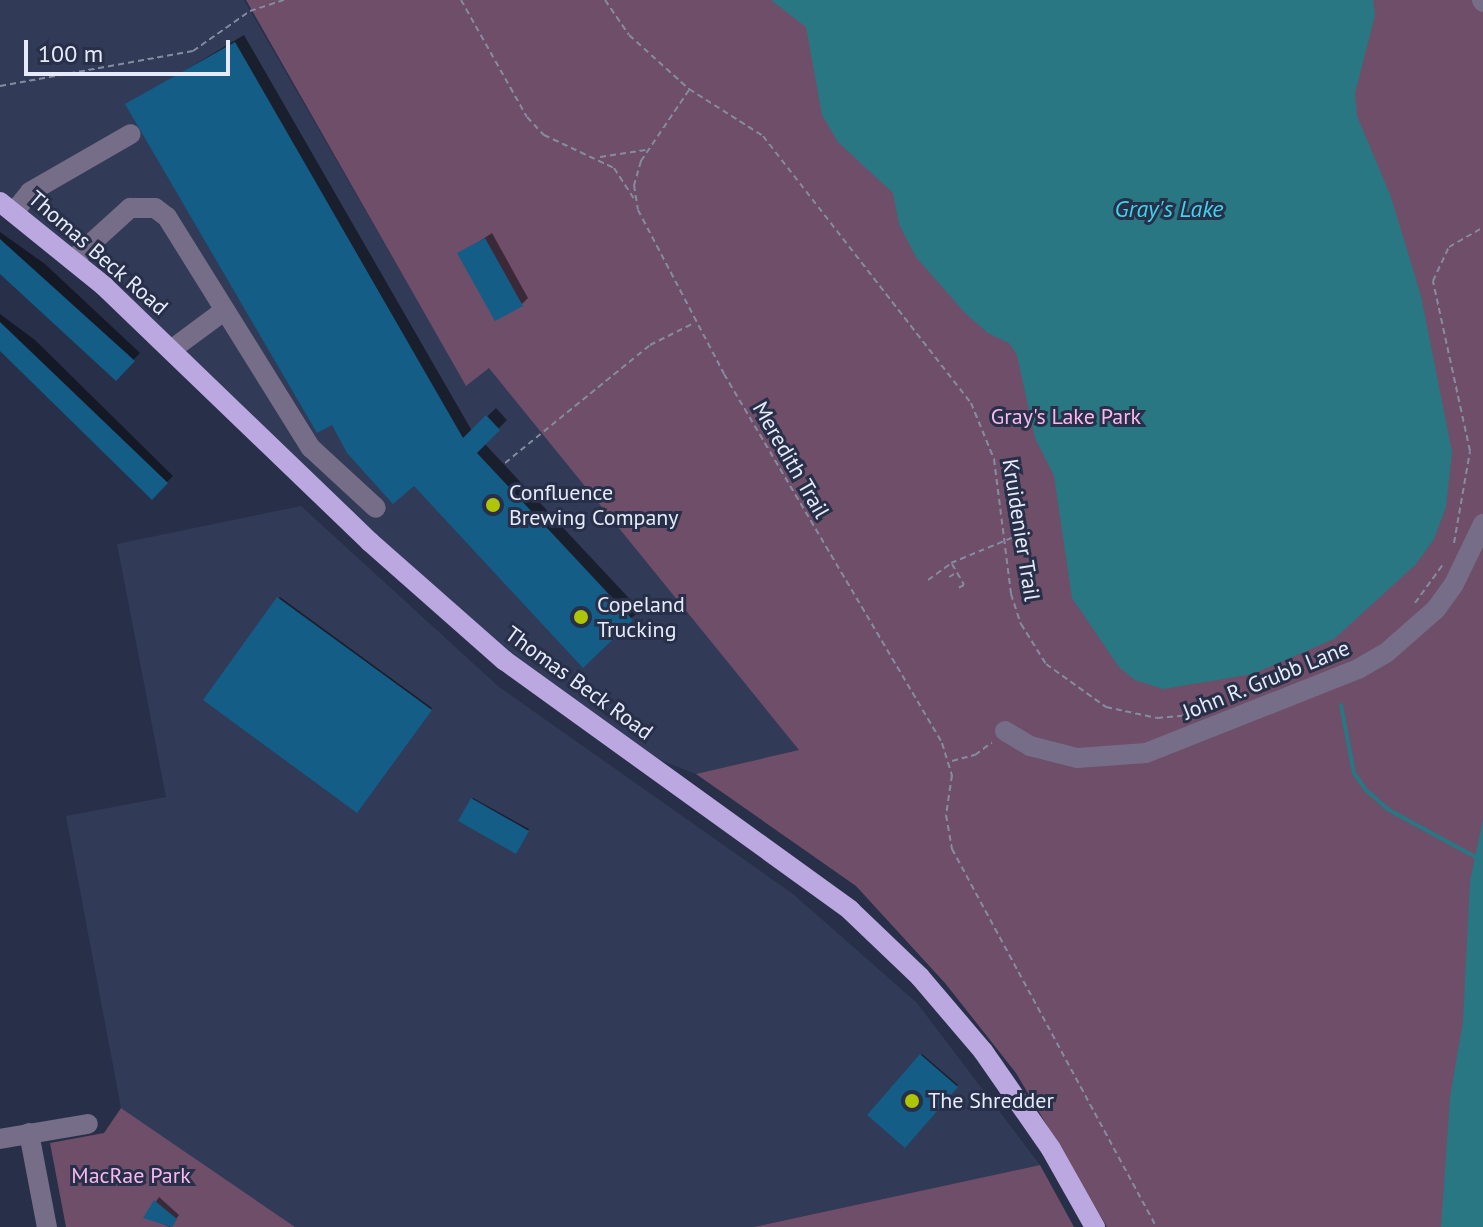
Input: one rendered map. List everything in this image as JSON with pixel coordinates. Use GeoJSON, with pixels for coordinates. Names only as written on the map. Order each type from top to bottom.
{"type":"FeatureCollection","features":[{"type":"Feature","properties":{"kind":"main road","name":"Thomas Beck Road"},"geometry":{"type":"LineString","coordinates":[[7,207],[74,259],[312,486],[504,660],[850,910],[920,977],[983,1051],[1051,1149],[1095,1227]]}},
{"type":"Feature","properties":{"kind":"street"},"geometry":{"type":"LineString","coordinates":[[7,207],[131,134]]}},
{"type":"Feature","properties":{"kind":"street"},"geometry":{"type":"LineString","coordinates":[[74,259],[130,208],[155,208],[167,217],[311,448],[376,508]]}},
{"type":"Feature","properties":{"kind":"street"},"geometry":{"type":"LineString","coordinates":[[171,350],[225,310]]}},
{"type":"Feature","properties":{"kind":"street"},"geometry":{"type":"LineString","coordinates":[[312,486],[331,466]]}},
{"type":"Feature","properties":{"kind":"street","name":"John R. Grubb Lane"},"geometry":{"type":"LineString","coordinates":[[1005,731],[1030,746],[1077,758],[1146,753],[1338,678],[1386,653],[1436,609],[1454,584],[1483,524]]}},
{"type":"Feature","properties":{"kind":"street"},"geometry":{"type":"LineString","coordinates":[[0,1139],[88,1124]]}},
{"type":"Feature","properties":{"kind":"street"},"geometry":{"type":"LineString","coordinates":[[29,1133],[47,1227]]}},
{"type":"Feature","properties":{"kind":"path"},"geometry":{"type":"LineString","coordinates":[[0,86],[193,51],[250,11],[284,0]]}},
{"type":"Feature","properties":{"kind":"path"},"geometry":{"type":"LineString","coordinates":[[461,0],[527,117],[544,135],[599,157],[648,149]]}},
{"type":"Feature","properties":{"kind":"path","name":"Kruidenier Trail"},"geometry":{"type":"LineString","coordinates":[[605,0],[629,35],[689,89],[763,136],[959,385],[984,425],[994,459],[1003,538],[1021,624],[1061,678],[1106,707],[1131,715],[1203,713]]}},
{"type":"Feature","properties":{"kind":"path"},"geometry":{"type":"LineString","coordinates":[[635,200],[636,174],[648,149],[689,89]]}},
{"type":"Feature","properties":{"kind":"path","name":"Meredith Trail"},"geometry":{"type":"LineString","coordinates":[[599,157],[614,168],[635,200],[695,322],[951,761]]}},
{"type":"Feature","properties":{"kind":"path"},"geometry":{"type":"LineString","coordinates":[[1452,547],[1464,508],[1470,451],[1433,281],[1449,247],[1483,227]]}},
{"type":"Feature","properties":{"kind":"path"},"geometry":{"type":"LineString","coordinates":[[505,463],[650,345],[695,322]]}},
{"type":"Feature","properties":{"kind":"path"},"geometry":{"type":"LineString","coordinates":[[928,580],[951,563],[1003,538],[1026,532]]}},
{"type":"Feature","properties":{"kind":"path"},"geometry":{"type":"LineString","coordinates":[[1414,604],[1447,558]]}},
{"type":"Feature","properties":{"kind":"path"},"geometry":{"type":"LineString","coordinates":[[951,563],[964,585],[956,589]]}},
{"type":"Feature","properties":{"kind":"path"},"geometry":{"type":"LineString","coordinates":[[949,577],[957,572]]}},
{"type":"Feature","properties":{"kind":"path"},"geometry":{"type":"LineString","coordinates":[[1005,731],[984,751],[951,761],[946,825],[952,849],[1156,1227]]}},
{"type":"Feature","properties":{"kind":"shaded area"},"geometry":{"type":"Polygon","coordinates":[[[0,0],[244,0],[466,385],[489,367],[800,750],[696,774],[624,746],[504,660],[0,202],[0,0]]]}},
{"type":"Feature","properties":{"kind":"shaded area"},"geometry":{"type":"Polygon","coordinates":[[[301,506],[499,687],[793,894],[917,1003],[1040,1165],[754,1227],[295,1227],[121,1108],[66,816],[166,797],[117,544],[301,506]]]}},
{"type":"Feature","properties":{"kind":"green space","name":"Gray's Lake Park"},"geometry":{"type":"Polygon","coordinates":[[[246,0],[1483,0],[1483,824],[1446,1227],[1107,1227],[1016,1073],[945,983],[856,886],[696,774],[799,750],[489,368],[466,386],[246,0]]]}},
{"type":"Feature","properties":{"kind":"green space","name":"MacRae Park"},"geometry":{"type":"Polygon","coordinates":[[[121,1108],[295,1227],[66,1227],[50,1143],[104,1133],[121,1108]]]}},
{"type":"Feature","properties":{"kind":"green space"},"geometry":{"type":"Polygon","coordinates":[[[1040,1165],[1074,1227],[754,1227],[1040,1165]]]}},
{"type":"Feature","properties":{"kind":"water","name":"Gray's Lake"},"geometry":{"type":"Polygon","coordinates":[[[771,0],[1373,0],[1375,15],[1355,93],[1357,116],[1391,197],[1421,296],[1452,452],[1446,507],[1434,539],[1416,564],[1334,639],[1253,674],[1163,689],[1135,680],[1119,667],[1072,598],[1054,476],[1035,438],[1017,355],[1009,343],[988,333],[965,313],[916,257],[899,224],[893,193],[838,142],[822,115],[806,27],[771,0]]]}},
{"type":"Feature","properties":{"kind":"water"},"geometry":{"type":"Polygon","coordinates":[[[1483,819],[1483,1227],[1441,1227],[1450,1097],[1463,1021],[1470,881],[1483,819]]]}},
{"type":"Feature","properties":{"kind":"building"},"geometry":{"type":"Polygon","coordinates":[[[235,42],[463,438],[486,415],[500,430],[477,453],[633,620],[583,668],[414,486],[393,504],[347,453],[332,425],[317,433],[125,104],[235,42]]]}},
{"type":"Feature","properties":{"kind":"building"},"geometry":{"type":"Polygon","coordinates":[[[485,238],[523,306],[495,321],[457,253],[485,238]]]}},
{"type":"Feature","properties":{"kind":"building"},"geometry":{"type":"Polygon","coordinates":[[[0,239],[135,361],[116,381],[0,274],[0,239]]]}},
{"type":"Feature","properties":{"kind":"building"},"geometry":{"type":"Polygon","coordinates":[[[0,322],[168,483],[152,500],[0,351],[0,322]]]}},
{"type":"Feature","properties":{"kind":"building"},"geometry":{"type":"Polygon","coordinates":[[[277,597],[432,710],[357,813],[203,700],[277,597]]]}},
{"type":"Feature","properties":{"kind":"building"},"geometry":{"type":"Polygon","coordinates":[[[471,798],[529,831],[516,854],[458,821],[471,798]]]}},
{"type":"Feature","properties":{"kind":"building","name":"The Shredder"},"geometry":{"type":"Polygon","coordinates":[[[920,1054],[958,1087],[905,1148],[867,1115],[920,1054]]]}},
{"type":"Feature","properties":{"kind":"building"},"geometry":{"type":"Polygon","coordinates":[[[154,1200],[177,1219],[172,1227],[143,1218],[154,1200]]]}},
{"type":"Feature","properties":{"kind":"waterway"},"geometry":{"type":"LineString","coordinates":[[1341,705],[1354,773],[1366,790],[1389,810],[1483,861]]}},
{"type":"Feature","properties":{"kind":"place","name":"Confluence Brewing Company"},"geometry":{"type":"Point","coordinates":[493,505]}},
{"type":"Feature","properties":{"kind":"place","name":"Copeland Trucking"},"geometry":{"type":"Point","coordinates":[581,617]}},
{"type":"Feature","properties":{"kind":"place","name":"The Shredder"},"geometry":{"type":"Point","coordinates":[912,1101]}}]}
